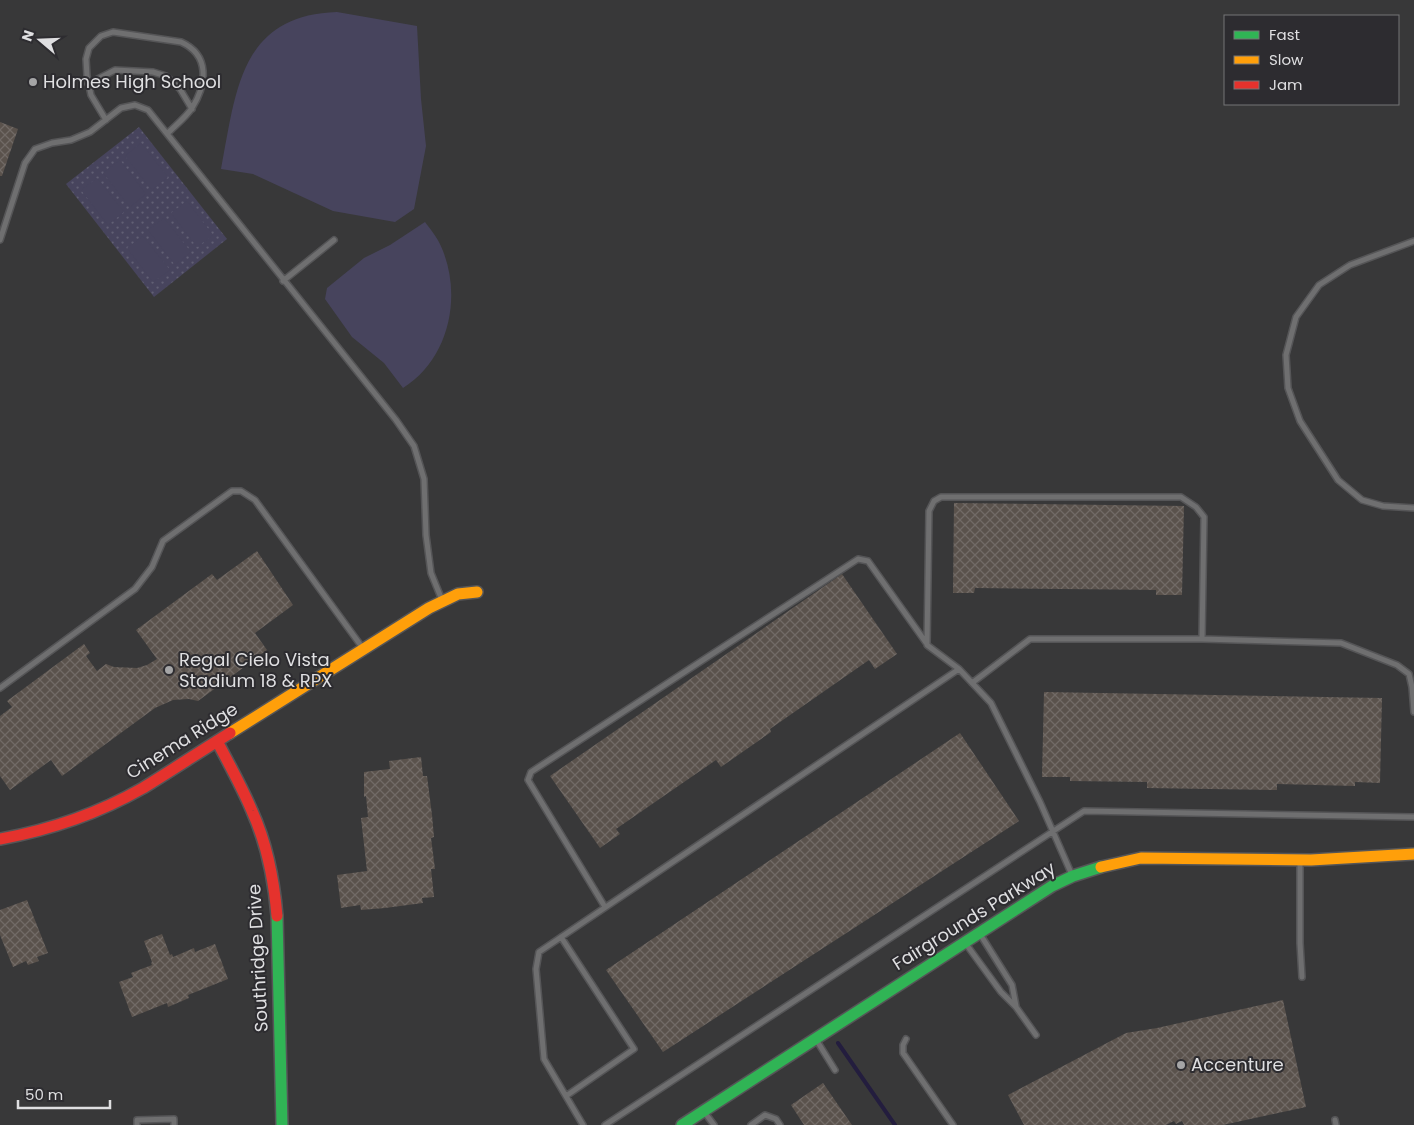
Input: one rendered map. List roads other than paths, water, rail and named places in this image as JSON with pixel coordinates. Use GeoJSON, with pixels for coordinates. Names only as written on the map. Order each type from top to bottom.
{"type":"FeatureCollection","features":[{"type":"Feature","properties":{"kind":"street","name":"Cinema Ridge"},"geometry":{"type":"LineString","coordinates":[[0,839],[44,830],[75,821],[142,788],[363,648],[442,601],[458,594],[477,592]]}},
{"type":"Feature","properties":{"kind":"street","name":"Southridge Drive"},"geometry":{"type":"LineString","coordinates":[[216,740],[250,806],[259,829],[275,895],[278,936],[282,1125]]}},
{"type":"Feature","properties":{"kind":"street","name":"Fairgrounds Parkway"},"geometry":{"type":"LineString","coordinates":[[682,1125],[979,932],[1052,886],[1073,876],[1095,868],[1141,858],[1300,860],[1414,854]]}},
{"type":"Feature","properties":{"kind":"lane"},"geometry":{"type":"LineString","coordinates":[[106,120],[91,95],[88,84],[86,58],[89,48],[101,36],[113,32],[181,42],[191,46],[205,72],[192,109],[168,134]]}},
{"type":"Feature","properties":{"kind":"lane"},"geometry":{"type":"LineString","coordinates":[[88,84],[115,70],[153,72],[166,76],[180,89],[192,109]]}},
{"type":"Feature","properties":{"kind":"lane"},"geometry":{"type":"LineString","coordinates":[[0,240],[25,163],[35,150],[52,143],[71,140],[90,132],[121,108],[135,105],[148,110],[396,420],[414,446],[424,479],[426,535],[431,573],[442,601]]}},
{"type":"Feature","properties":{"kind":"lane"},"geometry":{"type":"LineString","coordinates":[[283,280],[334,240]]}},
{"type":"Feature","properties":{"kind":"lane"},"geometry":{"type":"LineString","coordinates":[[1414,240],[1350,265],[1319,285],[1296,317],[1286,355],[1288,388],[1300,421],[1338,480],[1362,500],[1383,506],[1414,508]]}},
{"type":"Feature","properties":{"kind":"lane"},"geometry":{"type":"LineString","coordinates":[[0,688],[135,589],[152,567],[163,541],[232,490],[241,491],[255,500],[363,648]]}},
{"type":"Feature","properties":{"kind":"lane"},"geometry":{"type":"LineString","coordinates":[[927,644],[929,511],[934,501],[941,497],[1181,497],[1196,507],[1204,517],[1202,639]]}},
{"type":"Feature","properties":{"kind":"lane"},"geometry":{"type":"LineString","coordinates":[[605,907],[528,780],[531,772],[858,559],[868,561],[927,644],[959,669],[991,703],[1054,832],[1073,876]]}},
{"type":"Feature","properties":{"kind":"lane"},"geometry":{"type":"LineString","coordinates":[[972,683],[1030,639],[1202,639],[1341,643],[1397,665],[1408,674],[1412,688],[1414,712]]}},
{"type":"Feature","properties":{"kind":"lane"},"geometry":{"type":"LineString","coordinates":[[583,1125],[544,1059],[536,969],[538,952],[959,669]]}},
{"type":"Feature","properties":{"kind":"lane"},"geometry":{"type":"LineString","coordinates":[[605,1125],[1084,811],[1414,817]]}},
{"type":"Feature","properties":{"kind":"lane"},"geometry":{"type":"LineString","coordinates":[[1300,860],[1302,977]]}},
{"type":"Feature","properties":{"kind":"lane"},"geometry":{"type":"LineString","coordinates":[[979,932],[1012,985],[1016,1007]]}},
{"type":"Feature","properties":{"kind":"lane"},"geometry":{"type":"LineString","coordinates":[[561,937],[634,1049],[566,1096]]}},
{"type":"Feature","properties":{"kind":"lane"},"geometry":{"type":"LineString","coordinates":[[964,942],[1036,1035]]}},
{"type":"Feature","properties":{"kind":"lane"},"geometry":{"type":"LineString","coordinates":[[815,1038],[834,1070]]}},
{"type":"Feature","properties":{"kind":"lane"},"geometry":{"type":"LineString","coordinates":[[906,1039],[903,1045],[903,1053],[953,1125]]}},
{"type":"Feature","properties":{"kind":"lane"},"geometry":{"type":"LineString","coordinates":[[704,1111],[714,1125]]}},
{"type":"Feature","properties":{"kind":"lane"},"geometry":{"type":"LineString","coordinates":[[751,1125],[766,1115],[776,1119],[780,1125]]}},
{"type":"Feature","properties":{"kind":"lane"},"geometry":{"type":"LineString","coordinates":[[137,1125],[137,1120],[174,1119],[174,1125]]}},
{"type":"Feature","properties":{"kind":"waterway"},"geometry":{"type":"LineString","coordinates":[[838,1043],[895,1125]]}},
{"type":"Feature","properties":{"kind":"place","name":"Holmes High School"},"geometry":{"type":"Point","coordinates":[33,82]}},
{"type":"Feature","properties":{"kind":"place","name":"Regal Cielo Vista Stadium 18 & RPX"},"geometry":{"type":"Point","coordinates":[169,670]}},
{"type":"Feature","properties":{"kind":"place","name":"Accenture"},"geometry":{"type":"Point","coordinates":[1181,1065]}}]}
